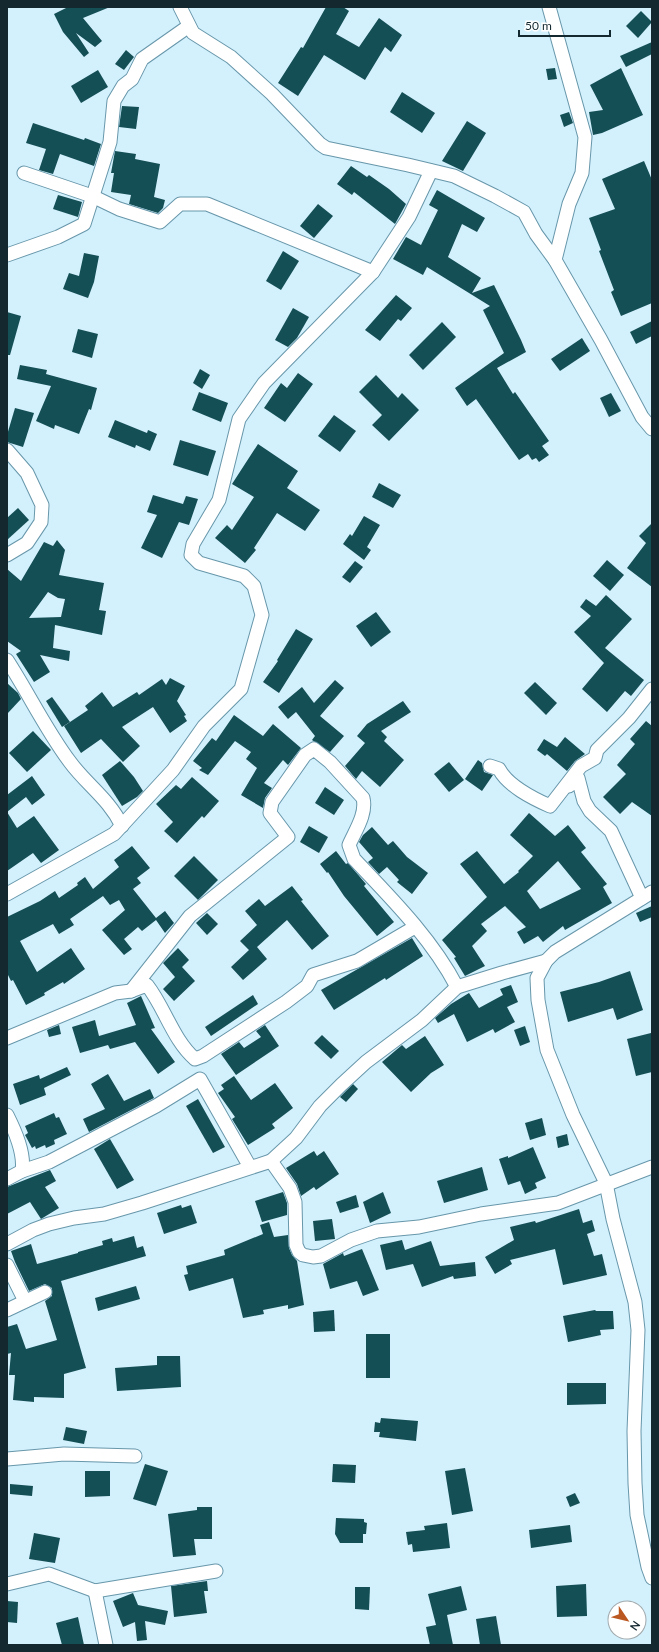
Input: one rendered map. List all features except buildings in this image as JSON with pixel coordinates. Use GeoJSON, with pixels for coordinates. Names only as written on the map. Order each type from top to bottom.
{"type":"FeatureCollection","features":[{"type":"Feature","properties":{"kind":"street"},"geometry":{"type":"LineString","coordinates":[[180,7],[192,33],[231,57],[272,94],[320,144],[326,148],[454,176],[524,212],[601,340],[642,417],[652,429]]}},
{"type":"Feature","properties":{"kind":"street"},"geometry":{"type":"LineString","coordinates":[[549,7],[585,138],[582,173],[569,204],[554,260]]}},
{"type":"Feature","properties":{"kind":"street"},"geometry":{"type":"LineString","coordinates":[[7,255],[58,237],[84,224],[110,142],[114,101],[123,86],[132,79],[142,59],[189,26]]}},
{"type":"Feature","properties":{"kind":"street"},"geometry":{"type":"LineString","coordinates":[[7,894],[114,834],[135,814],[148,796],[173,770],[204,726],[241,689],[262,615],[254,586],[244,576],[199,563],[191,555],[193,544],[219,500],[239,419],[264,383],[373,272],[409,216],[431,171]]}},
{"type":"Feature","properties":{"kind":"street"},"geometry":{"type":"LineString","coordinates":[[24,173],[92,196],[119,209],[160,222],[180,204],[207,204],[373,272]]}},
{"type":"Feature","properties":{"kind":"street"},"geometry":{"type":"LineString","coordinates":[[7,450],[27,473],[42,505],[42,522],[27,543],[7,555]]}},
{"type":"Feature","properties":{"kind":"street"},"geometry":{"type":"LineString","coordinates":[[7,660],[62,751],[78,773],[114,810],[122,826]]}},
{"type":"Feature","properties":{"kind":"street"},"geometry":{"type":"LineString","coordinates":[[550,806],[581,766],[595,758],[597,750],[628,718],[652,689]]}},
{"type":"Feature","properties":{"kind":"street"},"geometry":{"type":"LineString","coordinates":[[131,991],[190,916],[288,837],[270,812],[272,802],[305,755],[314,749],[330,762],[363,798],[365,805],[362,817],[348,845],[354,859],[445,963],[457,988]]}},
{"type":"Feature","properties":{"kind":"street"},"geometry":{"type":"LineString","coordinates":[[490,766],[499,769],[503,777],[535,800],[550,806]]}},
{"type":"Feature","properties":{"kind":"street"},"geometry":{"type":"LineString","coordinates":[[550,806],[578,778],[584,801],[590,811],[611,832],[647,895],[555,952],[546,962],[537,978],[538,1000],[547,1050],[573,1115],[606,1184],[613,1219],[635,1302],[638,1344],[634,1431],[635,1483],[637,1515],[648,1567],[652,1578]]}},
{"type":"Feature","properties":{"kind":"street"},"geometry":{"type":"LineString","coordinates":[[114,810],[135,814]]}},
{"type":"Feature","properties":{"kind":"street"},"geometry":{"type":"LineString","coordinates":[[7,1038],[115,993],[131,991],[147,985],[156,997],[180,1040],[195,1059],[203,1056],[286,1002],[307,986],[313,975],[357,961],[415,927]]}},
{"type":"Feature","properties":{"kind":"street"},"geometry":{"type":"LineString","coordinates":[[7,1244],[48,1224],[74,1218],[104,1214],[272,1161],[296,1138],[320,1106],[341,1085],[366,1062],[422,1020],[457,988],[502,972],[546,962]]}},
{"type":"Feature","properties":{"kind":"street"},"geometry":{"type":"LineString","coordinates":[[7,1179],[22,1171],[49,1162],[156,1106],[200,1079],[250,1167]]}},
{"type":"Feature","properties":{"kind":"street"},"geometry":{"type":"LineString","coordinates":[[7,1115],[14,1131],[23,1161],[22,1171]]}},
{"type":"Feature","properties":{"kind":"street"},"geometry":{"type":"LineString","coordinates":[[272,1161],[290,1188],[295,1202],[296,1245],[298,1252],[303,1255],[313,1257],[321,1256],[351,1240],[377,1231],[419,1227],[481,1214],[558,1203],[652,1166]]}},
{"type":"Feature","properties":{"kind":"street"},"geometry":{"type":"LineString","coordinates":[[7,1265],[25,1301]]}},
{"type":"Feature","properties":{"kind":"street"},"geometry":{"type":"LineString","coordinates":[[7,1310],[45,1292]]}},
{"type":"Feature","properties":{"kind":"street"},"geometry":{"type":"LineString","coordinates":[[7,1459],[64,1454],[135,1456]]}},
{"type":"Feature","properties":{"kind":"street"},"geometry":{"type":"LineString","coordinates":[[7,1584],[49,1574],[95,1591],[216,1571]]}},
{"type":"Feature","properties":{"kind":"street"},"geometry":{"type":"LineString","coordinates":[[95,1591],[106,1645]]}}]}
